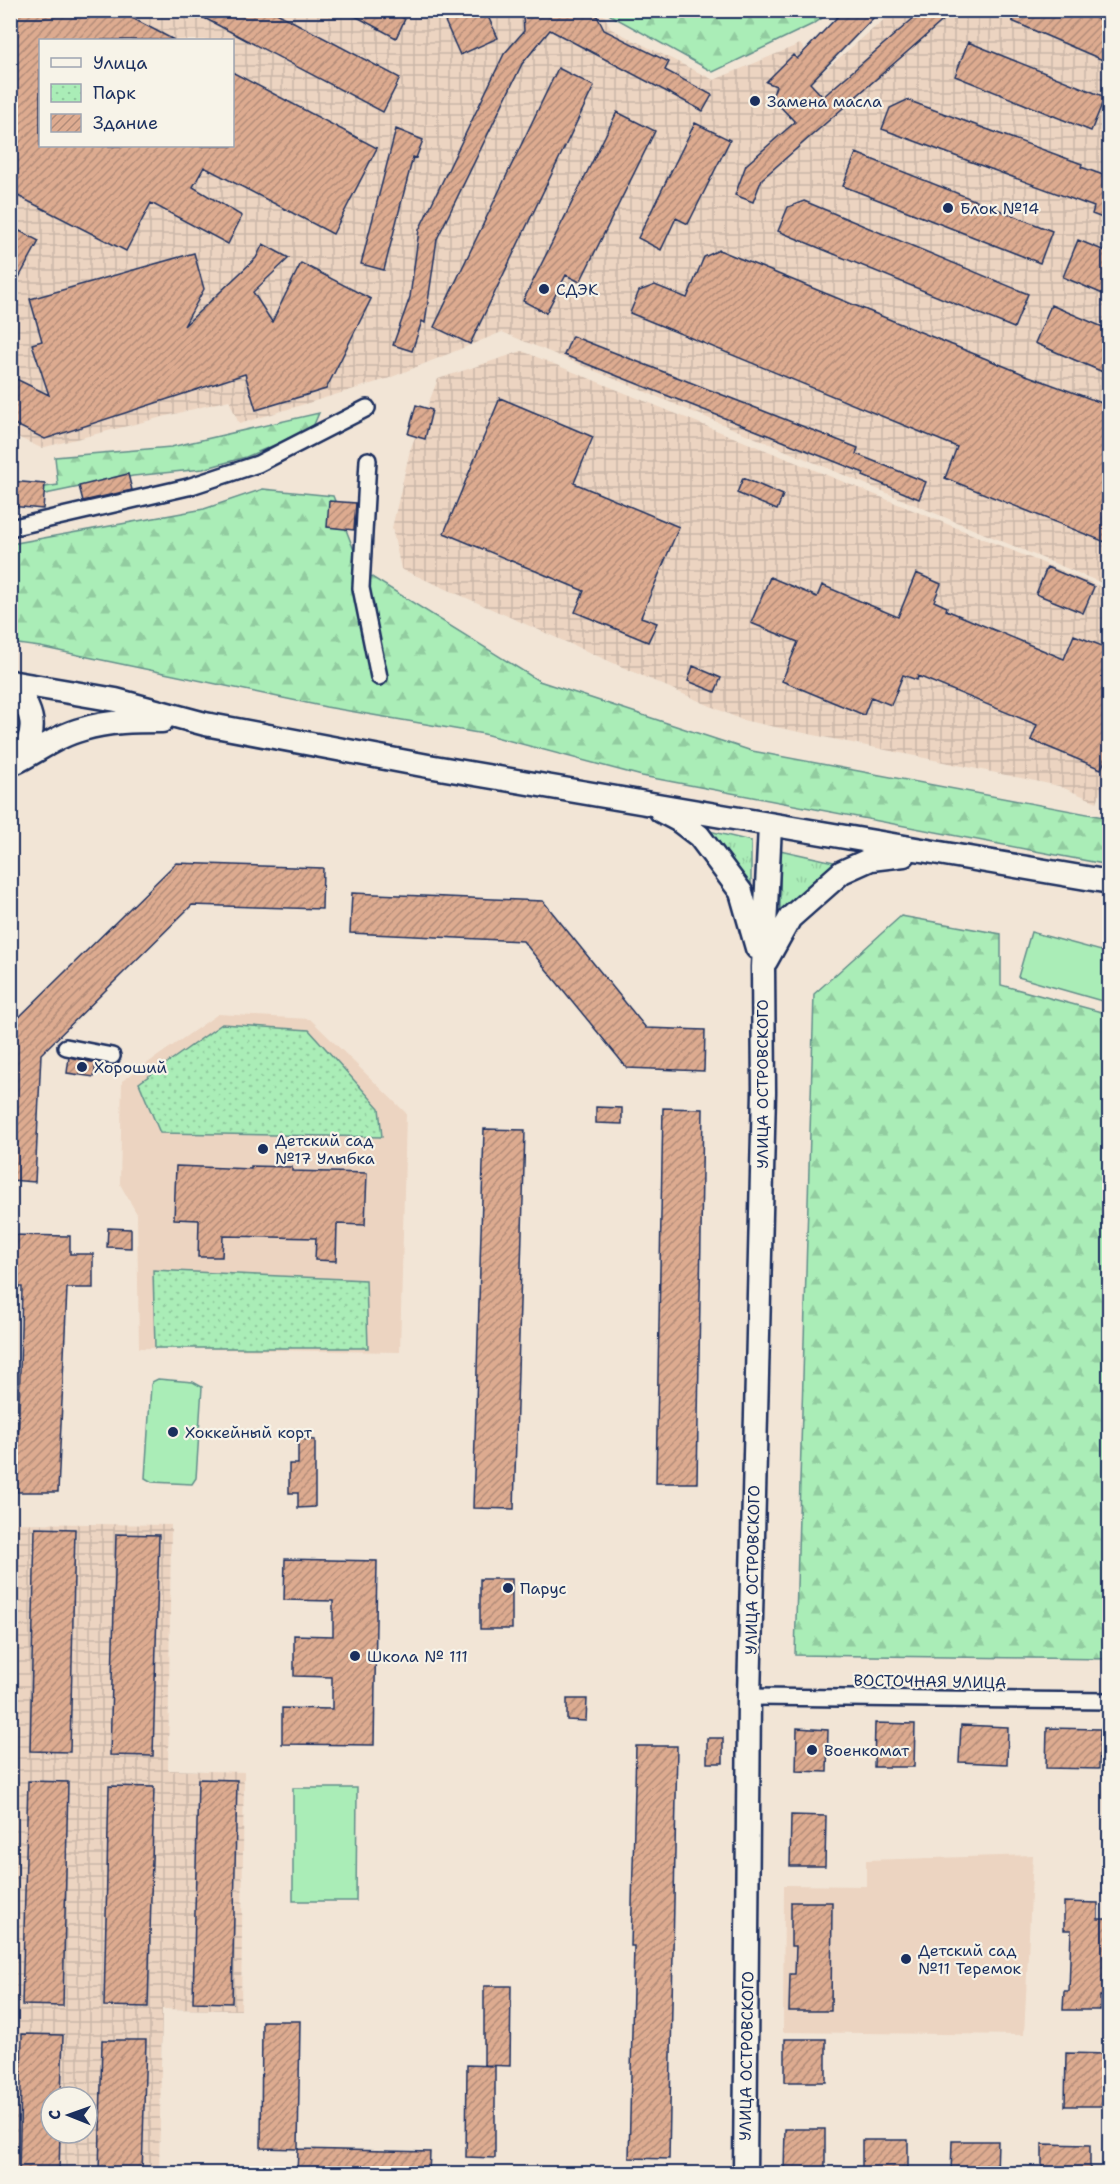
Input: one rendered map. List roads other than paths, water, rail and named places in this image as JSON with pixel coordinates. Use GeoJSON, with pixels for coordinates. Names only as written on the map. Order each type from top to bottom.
{"type":"FeatureCollection","features":[{"type":"Feature","properties":{"kind":"street"},"geometry":{"type":"LineString","coordinates":[[10,528],[188,487],[258,464],[367,408]]}},
{"type":"Feature","properties":{"kind":"street"},"geometry":{"type":"LineString","coordinates":[[368,460],[361,588],[379,677]]}},
{"type":"Feature","properties":{"kind":"street"},"geometry":{"type":"LineString","coordinates":[[11,682],[116,700],[205,724],[770,826],[1110,882]]}},
{"type":"Feature","properties":{"kind":"street"},"geometry":{"type":"LineString","coordinates":[[11,682],[28,704],[32,717],[31,739],[13,765]]}},
{"type":"Feature","properties":{"kind":"street"},"geometry":{"type":"LineString","coordinates":[[13,765],[63,736],[83,729],[132,721],[205,724]]}},
{"type":"Feature","properties":{"kind":"street"},"geometry":{"type":"LineString","coordinates":[[645,804],[678,820],[699,836],[741,892],[763,967]]}},
{"type":"Feature","properties":{"kind":"street"},"geometry":{"type":"LineString","coordinates":[[763,967],[770,826]]}},
{"type":"Feature","properties":{"kind":"street"},"geometry":{"type":"LineString","coordinates":[[763,967],[790,918],[842,872],[872,859],[924,852]]}},
{"type":"Feature","properties":{"kind":"street","name":"УЛИЦА ОСТРОВСКОГО"},"geometry":{"type":"LineString","coordinates":[[745,2174],[749,1697],[764,1092],[763,967]]}},
{"type":"Feature","properties":{"kind":"street"},"geometry":{"type":"LineString","coordinates":[[66,1047],[112,1056]]}},
{"type":"Feature","properties":{"kind":"street","name":"ВОСТОЧНАЯ УЛИЦА"},"geometry":{"type":"LineString","coordinates":[[749,1697],[1110,1701]]}},
{"type":"Feature","properties":{"kind":"place","name":"Замена масла"},"geometry":{"type":"Point","coordinates":[755,101]}},
{"type":"Feature","properties":{"kind":"place","name":"Блок №14"},"geometry":{"type":"Point","coordinates":[948,208]}},
{"type":"Feature","properties":{"kind":"place","name":"СДЭК"},"geometry":{"type":"Point","coordinates":[544,289]}},
{"type":"Feature","properties":{"kind":"place","name":"Хороший"},"geometry":{"type":"Point","coordinates":[82,1067]}},
{"type":"Feature","properties":{"kind":"place","name":"Детский сад №17 Улыбка"},"geometry":{"type":"Point","coordinates":[263,1149]}},
{"type":"Feature","properties":{"kind":"place","name":"Хоккейный корт"},"geometry":{"type":"Point","coordinates":[173,1432]}},
{"type":"Feature","properties":{"kind":"place","name":"Парус"},"geometry":{"type":"Point","coordinates":[508,1588]}},
{"type":"Feature","properties":{"kind":"place","name":"Школа № 111"},"geometry":{"type":"Point","coordinates":[355,1656]}},
{"type":"Feature","properties":{"kind":"place","name":"Военкомат"},"geometry":{"type":"Point","coordinates":[812,1750]}},
{"type":"Feature","properties":{"kind":"place","name":"Детский сад №11 Теремок"},"geometry":{"type":"Point","coordinates":[906,1959]}}]}
